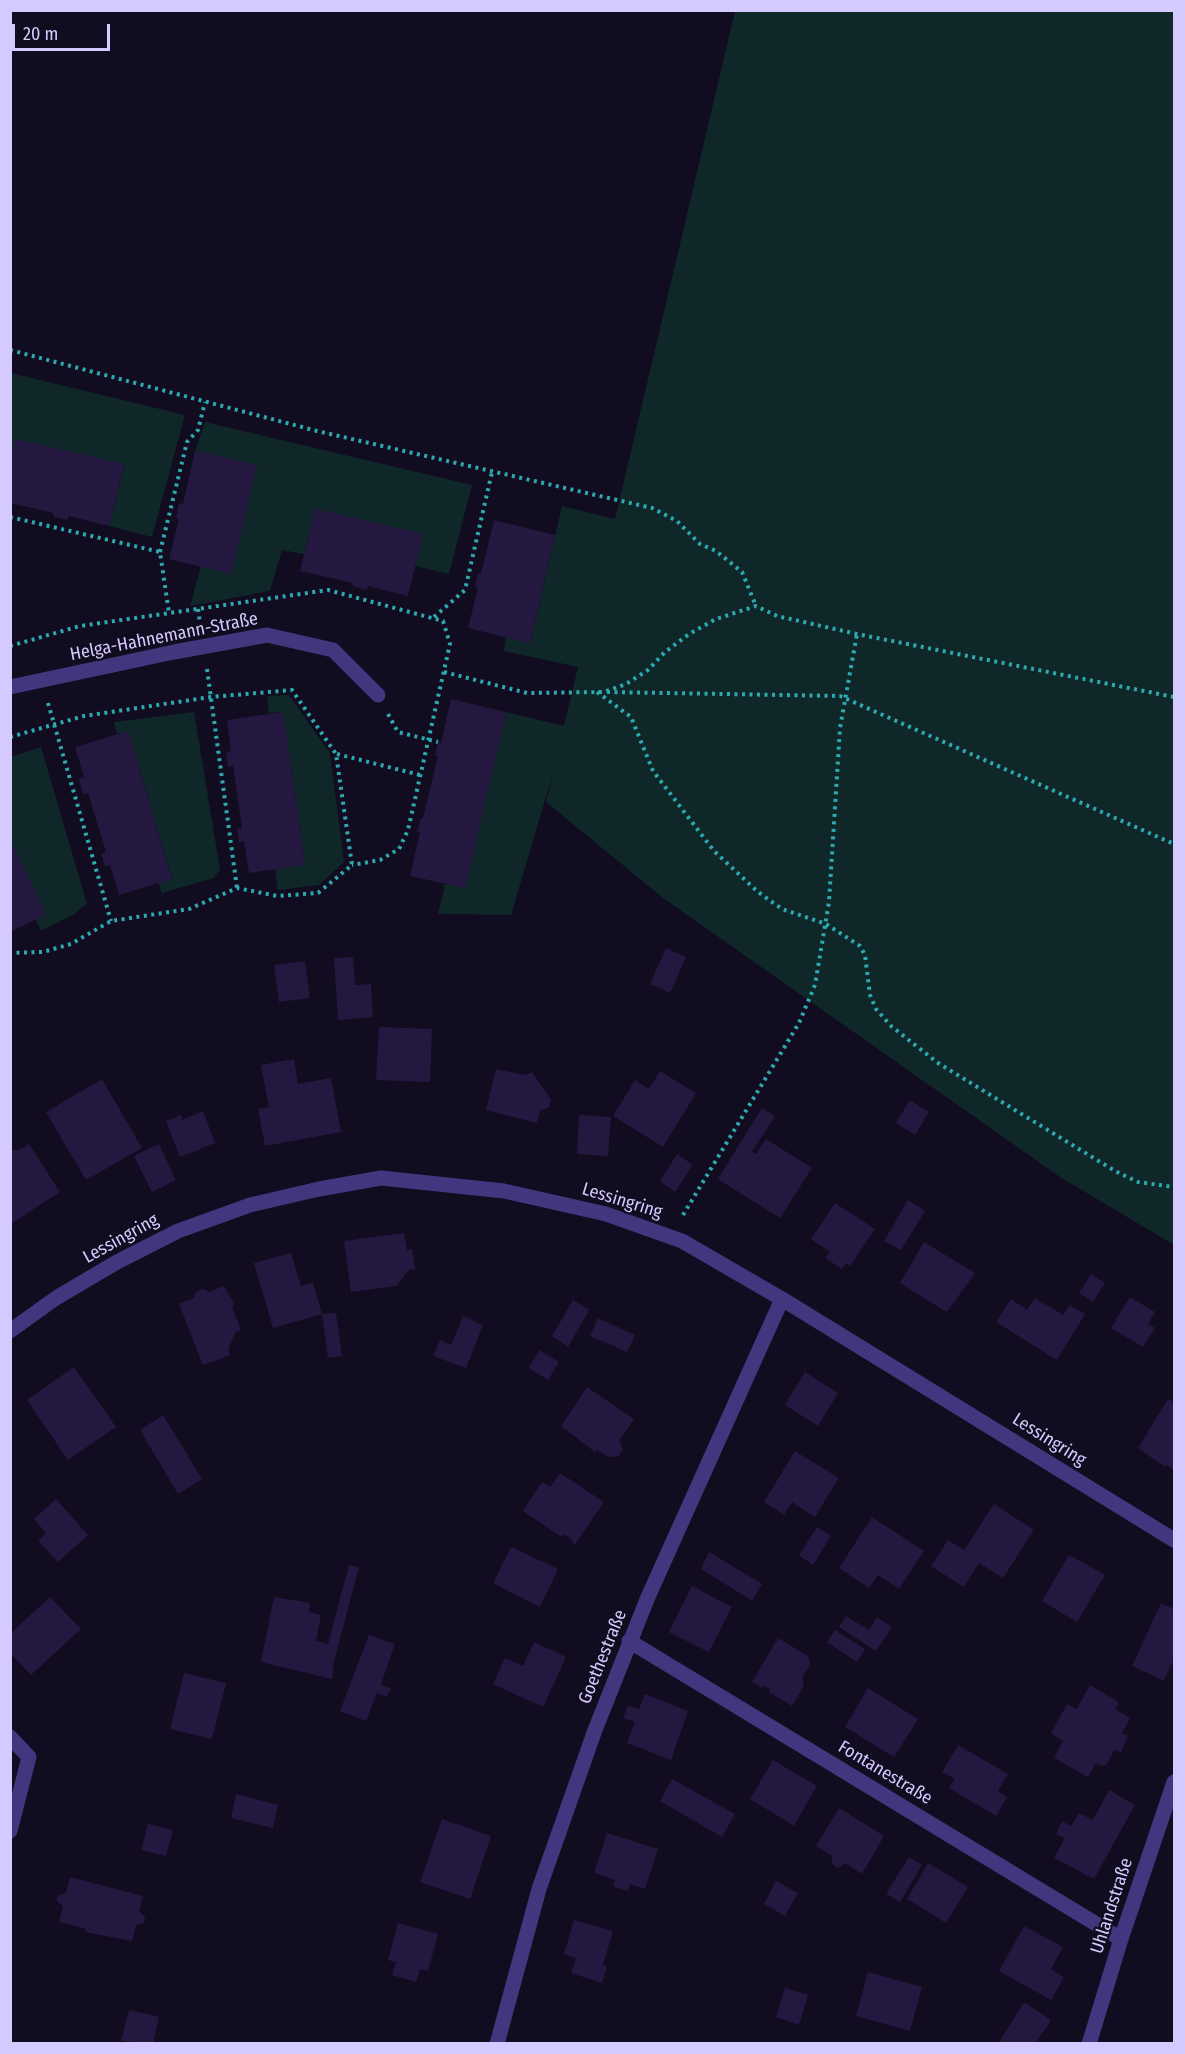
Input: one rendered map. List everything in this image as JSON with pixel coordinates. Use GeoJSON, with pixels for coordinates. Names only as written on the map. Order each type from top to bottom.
{"type":"FeatureCollection","features":[{"type":"Feature","properties":{"kind":"street","name":"Helga-Hahnemann-Straße"},"geometry":{"type":"LineString","coordinates":[[10,687],[267,635],[333,650],[378,694]]}},
{"type":"Feature","properties":{"kind":"street","name":"Lessingring"},"geometry":{"type":"LineString","coordinates":[[10,1331],[56,1298],[178,1231],[250,1205],[381,1178],[504,1191],[606,1214],[670,1237],[782,1299],[1174,1540]]}},
{"type":"Feature","properties":{"kind":"street","name":"Goethestraße"},"geometry":{"type":"LineString","coordinates":[[497,2043],[539,1889],[629,1641],[782,1299]]}},
{"type":"Feature","properties":{"kind":"street","name":"Fontanestraße"},"geometry":{"type":"LineString","coordinates":[[629,1641],[1121,1939]]}},
{"type":"Feature","properties":{"kind":"street"},"geometry":{"type":"LineString","coordinates":[[10,1737],[29,1757],[10,1831]]}},
{"type":"Feature","properties":{"kind":"street","name":"Uhlandstraße"},"geometry":{"type":"LineString","coordinates":[[1089,2043],[1174,1782]]}},
{"type":"Feature","properties":{"kind":"path"},"geometry":{"type":"LineString","coordinates":[[10,350],[205,402],[492,472],[652,508],[677,521],[700,544],[716,551],[742,572],[756,606],[777,616],[1174,697]]}},
{"type":"Feature","properties":{"kind":"path"},"geometry":{"type":"LineString","coordinates":[[169,613],[160,552],[187,442],[198,430],[205,402]]}},
{"type":"Feature","properties":{"kind":"path"},"geometry":{"type":"LineString","coordinates":[[433,618],[465,590],[492,472]]}},
{"type":"Feature","properties":{"kind":"path"},"geometry":{"type":"LineString","coordinates":[[10,517],[160,552]]}},
{"type":"Feature","properties":{"kind":"path"},"geometry":{"type":"LineString","coordinates":[[597,692],[626,684],[648,670],[665,652],[707,624],[756,606]]}},
{"type":"Feature","properties":{"kind":"path"},"geometry":{"type":"LineString","coordinates":[[198,609],[237,888]]}},
{"type":"Feature","properties":{"kind":"path"},"geometry":{"type":"LineString","coordinates":[[670,1237],[804,1012],[815,985],[826,924],[835,780],[844,698],[857,634]]}},
{"type":"Feature","properties":{"kind":"path"},"geometry":{"type":"LineString","coordinates":[[444,672],[526,693],[840,696],[1174,844]]}},
{"type":"Feature","properties":{"kind":"path"},"geometry":{"type":"LineString","coordinates":[[41,681],[111,921]]}},
{"type":"Feature","properties":{"kind":"path"},"geometry":{"type":"LineString","coordinates":[[10,737],[84,716],[211,697],[292,690],[336,754],[352,865],[318,893],[277,896],[237,888],[189,909],[111,921],[71,944],[43,952],[10,953]]}},
{"type":"Feature","properties":{"kind":"path"},"geometry":{"type":"LineString","coordinates":[[597,692],[631,717],[653,771],[714,851],[758,892],[782,909],[826,924],[860,945],[865,955],[867,981],[876,1009],[891,1026],[938,1063],[1115,1172],[1138,1182],[1174,1187]]}},
{"type":"Feature","properties":{"kind":"path"},"geometry":{"type":"LineString","coordinates":[[378,694],[398,732],[438,742]]}},
{"type":"Feature","properties":{"kind":"path"},"geometry":{"type":"LineString","coordinates":[[336,754],[420,776]]}},
{"type":"Feature","properties":{"kind":"green space"},"geometry":{"type":"Polygon","coordinates":[[[735,11],[1174,11],[1174,1245],[1060,1177],[663,898],[546,802],[553,773],[511,915],[438,914],[445,884],[465,887],[506,712],[564,726],[578,667],[504,651],[506,637],[530,643],[562,506],[615,519],[735,11]]]}},
{"type":"Feature","properties":{"kind":"green space"},"geometry":{"type":"Polygon","coordinates":[[[11,373],[185,415],[152,537],[109,526],[124,465],[11,459],[11,373]]]}},
{"type":"Feature","properties":{"kind":"green space"},"geometry":{"type":"Polygon","coordinates":[[[205,422],[472,485],[449,574],[415,566],[422,534],[315,509],[304,554],[282,550],[270,591],[190,606],[201,566],[231,573],[257,465],[195,451],[205,422]]]}},
{"type":"Feature","properties":{"kind":"green space"},"geometry":{"type":"Polygon","coordinates":[[[289,695],[330,753],[344,862],[319,885],[278,890],[275,869],[305,865],[283,712],[269,713],[267,696],[289,695]]]}},
{"type":"Feature","properties":{"kind":"green space"},"geometry":{"type":"Polygon","coordinates":[[[194,712],[220,869],[214,878],[162,893],[158,883],[172,878],[128,731],[117,734],[114,722],[194,712]]]}},
{"type":"Feature","properties":{"kind":"green space"},"geometry":{"type":"Polygon","coordinates":[[[41,747],[87,904],[73,915],[41,931],[36,920],[46,915],[10,839],[11,757],[41,747]]]}},
{"type":"Feature","properties":{"kind":"building"},"geometry":{"type":"Polygon","coordinates":[[[15,439],[124,464],[109,526],[69,516],[68,520],[54,517],[54,513],[10,503],[10,459],[15,439]]]}},
{"type":"Feature","properties":{"kind":"building"},"geometry":{"type":"Polygon","coordinates":[[[195,451],[257,465],[231,574],[169,559],[179,519],[176,518],[179,503],[183,504],[195,451]]]}},
{"type":"Feature","properties":{"kind":"building"},"geometry":{"type":"Polygon","coordinates":[[[315,509],[423,534],[408,596],[368,586],[367,590],[353,586],[353,583],[300,571],[315,509]]]}},
{"type":"Feature","properties":{"kind":"building"},"geometry":{"type":"Polygon","coordinates":[[[494,520],[555,535],[530,643],[468,628],[478,588],[475,587],[478,573],[481,574],[494,520]]]}},
{"type":"Feature","properties":{"kind":"building"},"geometry":{"type":"Polygon","coordinates":[[[451,699],[506,712],[465,888],[410,876],[420,832],[417,831],[421,818],[423,818],[438,756],[435,756],[438,742],[441,743],[451,699]]]}},
{"type":"Feature","properties":{"kind":"building"},"geometry":{"type":"Polygon","coordinates":[[[283,712],[305,865],[249,873],[244,841],[239,843],[237,829],[242,828],[233,766],[228,767],[226,752],[231,751],[227,720],[283,712]]]}},
{"type":"Feature","properties":{"kind":"building"},"geometry":{"type":"Polygon","coordinates":[[[128,731],[172,879],[119,895],[110,865],[105,866],[101,854],[106,852],[88,793],[83,794],[79,779],[84,777],[75,747],[128,731]]]}},
{"type":"Feature","properties":{"kind":"building"},"geometry":{"type":"Polygon","coordinates":[[[10,839],[46,915],[10,932],[10,839]]]}},
{"type":"Feature","properties":{"kind":"building"},"geometry":{"type":"Polygon","coordinates":[[[666,948],[686,957],[670,993],[650,984],[666,948]]]}},
{"type":"Feature","properties":{"kind":"building"},"geometry":{"type":"Polygon","coordinates":[[[353,957],[355,985],[371,984],[373,1017],[338,1020],[334,958],[353,957]]]}},
{"type":"Feature","properties":{"kind":"building"},"geometry":{"type":"Polygon","coordinates":[[[305,961],[310,998],[279,1002],[274,965],[305,961]]]}},
{"type":"Feature","properties":{"kind":"building"},"geometry":{"type":"Polygon","coordinates":[[[379,1027],[432,1029],[430,1082],[376,1080],[379,1027]]]}},
{"type":"Feature","properties":{"kind":"building"},"geometry":{"type":"Polygon","coordinates":[[[294,1059],[298,1084],[331,1078],[341,1132],[265,1146],[258,1109],[269,1107],[261,1065],[294,1059]]]}},
{"type":"Feature","properties":{"kind":"building"},"geometry":{"type":"Polygon","coordinates":[[[496,1069],[525,1075],[532,1072],[551,1100],[549,1107],[540,1111],[537,1123],[486,1110],[496,1069]]]}},
{"type":"Feature","properties":{"kind":"building"},"geometry":{"type":"Polygon","coordinates":[[[660,1071],[696,1093],[663,1147],[613,1116],[635,1080],[649,1089],[660,1071]]]}},
{"type":"Feature","properties":{"kind":"building"},"geometry":{"type":"Polygon","coordinates":[[[102,1079],[142,1148],[86,1180],[46,1112],[102,1079]]]}},
{"type":"Feature","properties":{"kind":"building"},"geometry":{"type":"Polygon","coordinates":[[[910,1100],[929,1112],[915,1135],[896,1123],[910,1100]]]}},
{"type":"Feature","properties":{"kind":"building"},"geometry":{"type":"Polygon","coordinates":[[[762,1108],[775,1116],[752,1152],[756,1154],[766,1139],[812,1168],[780,1218],[718,1179],[762,1108]]]}},
{"type":"Feature","properties":{"kind":"building"},"geometry":{"type":"Polygon","coordinates":[[[203,1111],[215,1143],[180,1157],[166,1121],[181,1115],[182,1120],[203,1111]]]}},
{"type":"Feature","properties":{"kind":"building"},"geometry":{"type":"Polygon","coordinates":[[[579,1115],[611,1117],[608,1156],[577,1154],[579,1115]]]}},
{"type":"Feature","properties":{"kind":"building"},"geometry":{"type":"Polygon","coordinates":[[[29,1144],[60,1192],[12,1223],[10,1150],[19,1150],[29,1144]]]}},
{"type":"Feature","properties":{"kind":"building"},"geometry":{"type":"Polygon","coordinates":[[[159,1144],[176,1180],[152,1192],[134,1156],[159,1144]]]}},
{"type":"Feature","properties":{"kind":"building"},"geometry":{"type":"Polygon","coordinates":[[[677,1154],[693,1165],[675,1192],[660,1181],[677,1154]]]}},
{"type":"Feature","properties":{"kind":"building"},"geometry":{"type":"Polygon","coordinates":[[[908,1200],[925,1211],[901,1250],[884,1241],[908,1200]]]}},
{"type":"Feature","properties":{"kind":"building"},"geometry":{"type":"Polygon","coordinates":[[[835,1203],[875,1229],[850,1266],[847,1263],[842,1269],[825,1258],[830,1252],[811,1239],[835,1203]]]}},
{"type":"Feature","properties":{"kind":"building"},"geometry":{"type":"Polygon","coordinates":[[[404,1233],[407,1250],[412,1249],[415,1269],[409,1270],[396,1286],[351,1292],[344,1241],[404,1233]]]}},
{"type":"Feature","properties":{"kind":"building"},"geometry":{"type":"Polygon","coordinates":[[[924,1242],[975,1273],[947,1312],[900,1283],[924,1242]]]}},
{"type":"Feature","properties":{"kind":"building"},"geometry":{"type":"Polygon","coordinates":[[[291,1253],[301,1286],[313,1283],[322,1314],[273,1328],[254,1263],[291,1253]]]}},
{"type":"Feature","properties":{"kind":"building"},"geometry":{"type":"Polygon","coordinates":[[[1091,1274],[1105,1283],[1093,1302],[1079,1293],[1091,1274]]]}},
{"type":"Feature","properties":{"kind":"building"},"geometry":{"type":"Polygon","coordinates":[[[224,1286],[234,1303],[232,1307],[241,1330],[236,1332],[228,1349],[230,1355],[203,1365],[179,1304],[194,1298],[196,1292],[203,1289],[209,1292],[224,1286]]]}},
{"type":"Feature","properties":{"kind":"building"},"geometry":{"type":"Polygon","coordinates":[[[1130,1297],[1155,1312],[1148,1324],[1155,1328],[1143,1347],[1111,1328],[1130,1297]]]}},
{"type":"Feature","properties":{"kind":"building"},"geometry":{"type":"Polygon","coordinates":[[[1035,1298],[1063,1315],[1070,1305],[1085,1314],[1057,1360],[996,1322],[1011,1299],[1027,1310],[1035,1298]]]}},
{"type":"Feature","properties":{"kind":"building"},"geometry":{"type":"Polygon","coordinates":[[[573,1300],[589,1310],[568,1347],[552,1336],[573,1300]]]}},
{"type":"Feature","properties":{"kind":"building"},"geometry":{"type":"Polygon","coordinates":[[[336,1313],[342,1356],[328,1358],[322,1314],[336,1313]]]}},
{"type":"Feature","properties":{"kind":"building"},"geometry":{"type":"Polygon","coordinates":[[[463,1316],[483,1325],[466,1368],[433,1356],[440,1340],[451,1345],[463,1316]]]}},
{"type":"Feature","properties":{"kind":"building"},"geometry":{"type":"Polygon","coordinates":[[[598,1318],[635,1335],[627,1352],[590,1336],[598,1318]]]}},
{"type":"Feature","properties":{"kind":"building"},"geometry":{"type":"Polygon","coordinates":[[[539,1350],[559,1362],[548,1380],[529,1368],[539,1350]]]}},
{"type":"Feature","properties":{"kind":"building"},"geometry":{"type":"Polygon","coordinates":[[[74,1367],[116,1427],[68,1460],[27,1400],[74,1367]]]}},
{"type":"Feature","properties":{"kind":"building"},"geometry":{"type":"Polygon","coordinates":[[[805,1372],[838,1393],[818,1426],[785,1405],[805,1372]]]}},
{"type":"Feature","properties":{"kind":"building"},"geometry":{"type":"Polygon","coordinates":[[[587,1387],[634,1419],[619,1441],[623,1449],[619,1456],[608,1457],[597,1450],[595,1452],[561,1426],[587,1387]]]}},
{"type":"Feature","properties":{"kind":"building"},"geometry":{"type":"Polygon","coordinates":[[[1168,1399],[1174,1402],[1174,1470],[1167,1465],[1165,1467],[1138,1448],[1168,1399]]]}},
{"type":"Feature","properties":{"kind":"building"},"geometry":{"type":"Polygon","coordinates":[[[163,1415],[202,1479],[178,1494],[140,1430],[163,1415]]]}},
{"type":"Feature","properties":{"kind":"building"},"geometry":{"type":"Polygon","coordinates":[[[795,1451],[839,1478],[815,1517],[792,1502],[784,1515],[764,1502],[795,1451]]]}},
{"type":"Feature","properties":{"kind":"building"},"geometry":{"type":"Polygon","coordinates":[[[560,1473],[604,1502],[574,1546],[571,1539],[565,1535],[560,1536],[523,1511],[542,1482],[550,1487],[560,1473]]]}},
{"type":"Feature","properties":{"kind":"building"},"geometry":{"type":"Polygon","coordinates":[[[56,1499],[88,1535],[58,1562],[38,1541],[46,1533],[34,1519],[56,1499]]]}},
{"type":"Feature","properties":{"kind":"building"},"geometry":{"type":"Polygon","coordinates":[[[994,1504],[1034,1530],[1003,1578],[979,1563],[964,1587],[931,1566],[948,1540],[964,1550],[994,1504]]]}},
{"type":"Feature","properties":{"kind":"building"},"geometry":{"type":"Polygon","coordinates":[[[872,1517],[924,1551],[899,1589],[878,1575],[869,1588],[839,1568],[872,1517]]]}},
{"type":"Feature","properties":{"kind":"building"},"geometry":{"type":"Polygon","coordinates":[[[817,1527],[831,1536],[813,1565],[799,1555],[817,1527]]]}},
{"type":"Feature","properties":{"kind":"building"},"geometry":{"type":"Polygon","coordinates":[[[511,1547],[558,1569],[540,1607],[493,1583],[511,1547]]]}},
{"type":"Feature","properties":{"kind":"building"},"geometry":{"type":"Polygon","coordinates":[[[709,1552],[762,1584],[752,1601],[701,1569],[709,1552]]]}},
{"type":"Feature","properties":{"kind":"building"},"geometry":{"type":"Polygon","coordinates":[[[1069,1555],[1105,1575],[1077,1622],[1042,1601],[1069,1555]]]}},
{"type":"Feature","properties":{"kind":"building"},"geometry":{"type":"Polygon","coordinates":[[[349,1565],[359,1567],[332,1669],[334,1669],[332,1679],[261,1662],[274,1597],[310,1603],[309,1612],[321,1615],[316,1641],[328,1644],[349,1565]]]}},
{"type":"Feature","properties":{"kind":"building"},"geometry":{"type":"Polygon","coordinates":[[[692,1586],[732,1607],[709,1652],[669,1632],[692,1586]]]}},
{"type":"Feature","properties":{"kind":"building"},"geometry":{"type":"Polygon","coordinates":[[[50,1597],[81,1629],[31,1675],[10,1653],[10,1634],[50,1597]]]}},
{"type":"Feature","properties":{"kind":"building"},"geometry":{"type":"Polygon","coordinates":[[[1161,1603],[1174,1609],[1174,1659],[1164,1681],[1132,1666],[1161,1603]]]}},
{"type":"Feature","properties":{"kind":"building"},"geometry":{"type":"Polygon","coordinates":[[[846,1616],[869,1630],[877,1617],[892,1627],[876,1651],[839,1627],[846,1616]]]}},
{"type":"Feature","properties":{"kind":"building"},"geometry":{"type":"Polygon","coordinates":[[[835,1630],[865,1649],[857,1662],[827,1642],[835,1630]]]}},
{"type":"Feature","properties":{"kind":"building"},"geometry":{"type":"Polygon","coordinates":[[[369,1635],[395,1644],[381,1684],[391,1689],[386,1697],[377,1693],[366,1721],[340,1711],[369,1635]]]}},
{"type":"Feature","properties":{"kind":"building"},"geometry":{"type":"Polygon","coordinates":[[[778,1638],[808,1656],[810,1665],[802,1678],[804,1686],[792,1706],[769,1692],[770,1689],[764,1685],[762,1688],[752,1682],[778,1638]]]}},
{"type":"Feature","properties":{"kind":"building"},"geometry":{"type":"Polygon","coordinates":[[[534,1642],[566,1657],[543,1707],[493,1684],[505,1658],[523,1666],[534,1642]]]}},
{"type":"Feature","properties":{"kind":"building"},"geometry":{"type":"Polygon","coordinates":[[[184,1673],[226,1683],[212,1739],[170,1729],[184,1673]]]}},
{"type":"Feature","properties":{"kind":"building"},"geometry":{"type":"Polygon","coordinates":[[[1090,1685],[1119,1702],[1115,1709],[1130,1718],[1122,1733],[1128,1736],[1121,1752],[1115,1749],[1107,1764],[1103,1766],[1096,1763],[1088,1777],[1054,1758],[1063,1741],[1051,1733],[1067,1704],[1077,1709],[1090,1685]]]}},
{"type":"Feature","properties":{"kind":"building"},"geometry":{"type":"Polygon","coordinates":[[[868,1688],[918,1719],[894,1757],[845,1727],[868,1688]]]}},
{"type":"Feature","properties":{"kind":"building"},"geometry":{"type":"Polygon","coordinates":[[[645,1694],[688,1711],[671,1760],[627,1743],[635,1722],[623,1718],[628,1706],[639,1709],[645,1694]]]}},
{"type":"Feature","properties":{"kind":"building"},"geometry":{"type":"Polygon","coordinates":[[[958,1745],[1008,1774],[998,1791],[1007,1797],[996,1816],[949,1788],[955,1779],[942,1772],[958,1745]]]}},
{"type":"Feature","properties":{"kind":"building"},"geometry":{"type":"Polygon","coordinates":[[[773,1760],[817,1786],[794,1826],[750,1799],[773,1760]]]}},
{"type":"Feature","properties":{"kind":"building"},"geometry":{"type":"Polygon","coordinates":[[[672,1779],[735,1814],[722,1837],[660,1801],[672,1779]]]}},
{"type":"Feature","properties":{"kind":"building"},"geometry":{"type":"Polygon","coordinates":[[[1109,1790],[1135,1805],[1094,1879],[1054,1858],[1065,1838],[1056,1834],[1062,1821],[1071,1826],[1079,1813],[1093,1820],[1109,1790]]]}},
{"type":"Feature","properties":{"kind":"building"},"geometry":{"type":"Polygon","coordinates":[[[236,1794],[278,1805],[273,1828],[231,1818],[236,1794]]]}},
{"type":"Feature","properties":{"kind":"building"},"geometry":{"type":"Polygon","coordinates":[[[839,1808],[884,1836],[862,1874],[845,1863],[838,1868],[832,1864],[832,1856],[816,1846],[839,1808]]]}},
{"type":"Feature","properties":{"kind":"building"},"geometry":{"type":"Polygon","coordinates":[[[442,1819],[491,1836],[470,1899],[420,1882],[442,1819]]]}},
{"type":"Feature","properties":{"kind":"building"},"geometry":{"type":"Polygon","coordinates":[[[148,1824],[173,1830],[166,1856],[141,1850],[148,1824]]]}},
{"type":"Feature","properties":{"kind":"building"},"geometry":{"type":"Polygon","coordinates":[[[607,1833],[658,1849],[645,1889],[630,1884],[628,1891],[613,1886],[615,1880],[594,1873],[607,1833]]]}},
{"type":"Feature","properties":{"kind":"building"},"geometry":{"type":"Polygon","coordinates":[[[909,1857],[922,1865],[900,1902],[886,1894],[909,1857]]]}},
{"type":"Feature","properties":{"kind":"building"},"geometry":{"type":"Polygon","coordinates":[[[928,1863],[968,1887],[946,1923],[907,1899],[928,1863]]]}},
{"type":"Feature","properties":{"kind":"building"},"geometry":{"type":"Polygon","coordinates":[[[70,1877],[143,1896],[139,1911],[145,1917],[144,1923],[136,1925],[132,1941],[85,1932],[86,1929],[59,1922],[63,1906],[57,1901],[58,1895],[66,1893],[70,1877]]]}},
{"type":"Feature","properties":{"kind":"building"},"geometry":{"type":"Polygon","coordinates":[[[776,1881],[798,1893],[785,1916],[764,1904],[776,1881]]]}},
{"type":"Feature","properties":{"kind":"building"},"geometry":{"type":"Polygon","coordinates":[[[574,1920],[613,1931],[603,1965],[607,1967],[602,1983],[571,1973],[576,1958],[564,1954],[574,1920]]]}},
{"type":"Feature","properties":{"kind":"building"},"geometry":{"type":"Polygon","coordinates":[[[398,1923],[438,1934],[428,1971],[420,1969],[416,1982],[392,1975],[396,1962],[388,1960],[398,1923]]]}},
{"type":"Feature","properties":{"kind":"building"},"geometry":{"type":"Polygon","coordinates":[[[1024,1926],[1063,1947],[1051,1969],[1064,1977],[1051,2000],[999,1971],[1024,1926]]]}},
{"type":"Feature","properties":{"kind":"building"},"geometry":{"type":"Polygon","coordinates":[[[868,1972],[922,1987],[910,2031],[856,2016],[868,1972]]]}},
{"type":"Feature","properties":{"kind":"building"},"geometry":{"type":"Polygon","coordinates":[[[785,1988],[808,1995],[799,2025],[776,2017],[785,1988]]]}},
{"type":"Feature","properties":{"kind":"building"},"geometry":{"type":"Polygon","coordinates":[[[1024,2002],[1051,2020],[1035,2044],[998,2044],[1024,2002]]]}},
{"type":"Feature","properties":{"kind":"building"},"geometry":{"type":"Polygon","coordinates":[[[129,2010],[159,2017],[153,2044],[121,2041],[129,2010]]]}}]}
